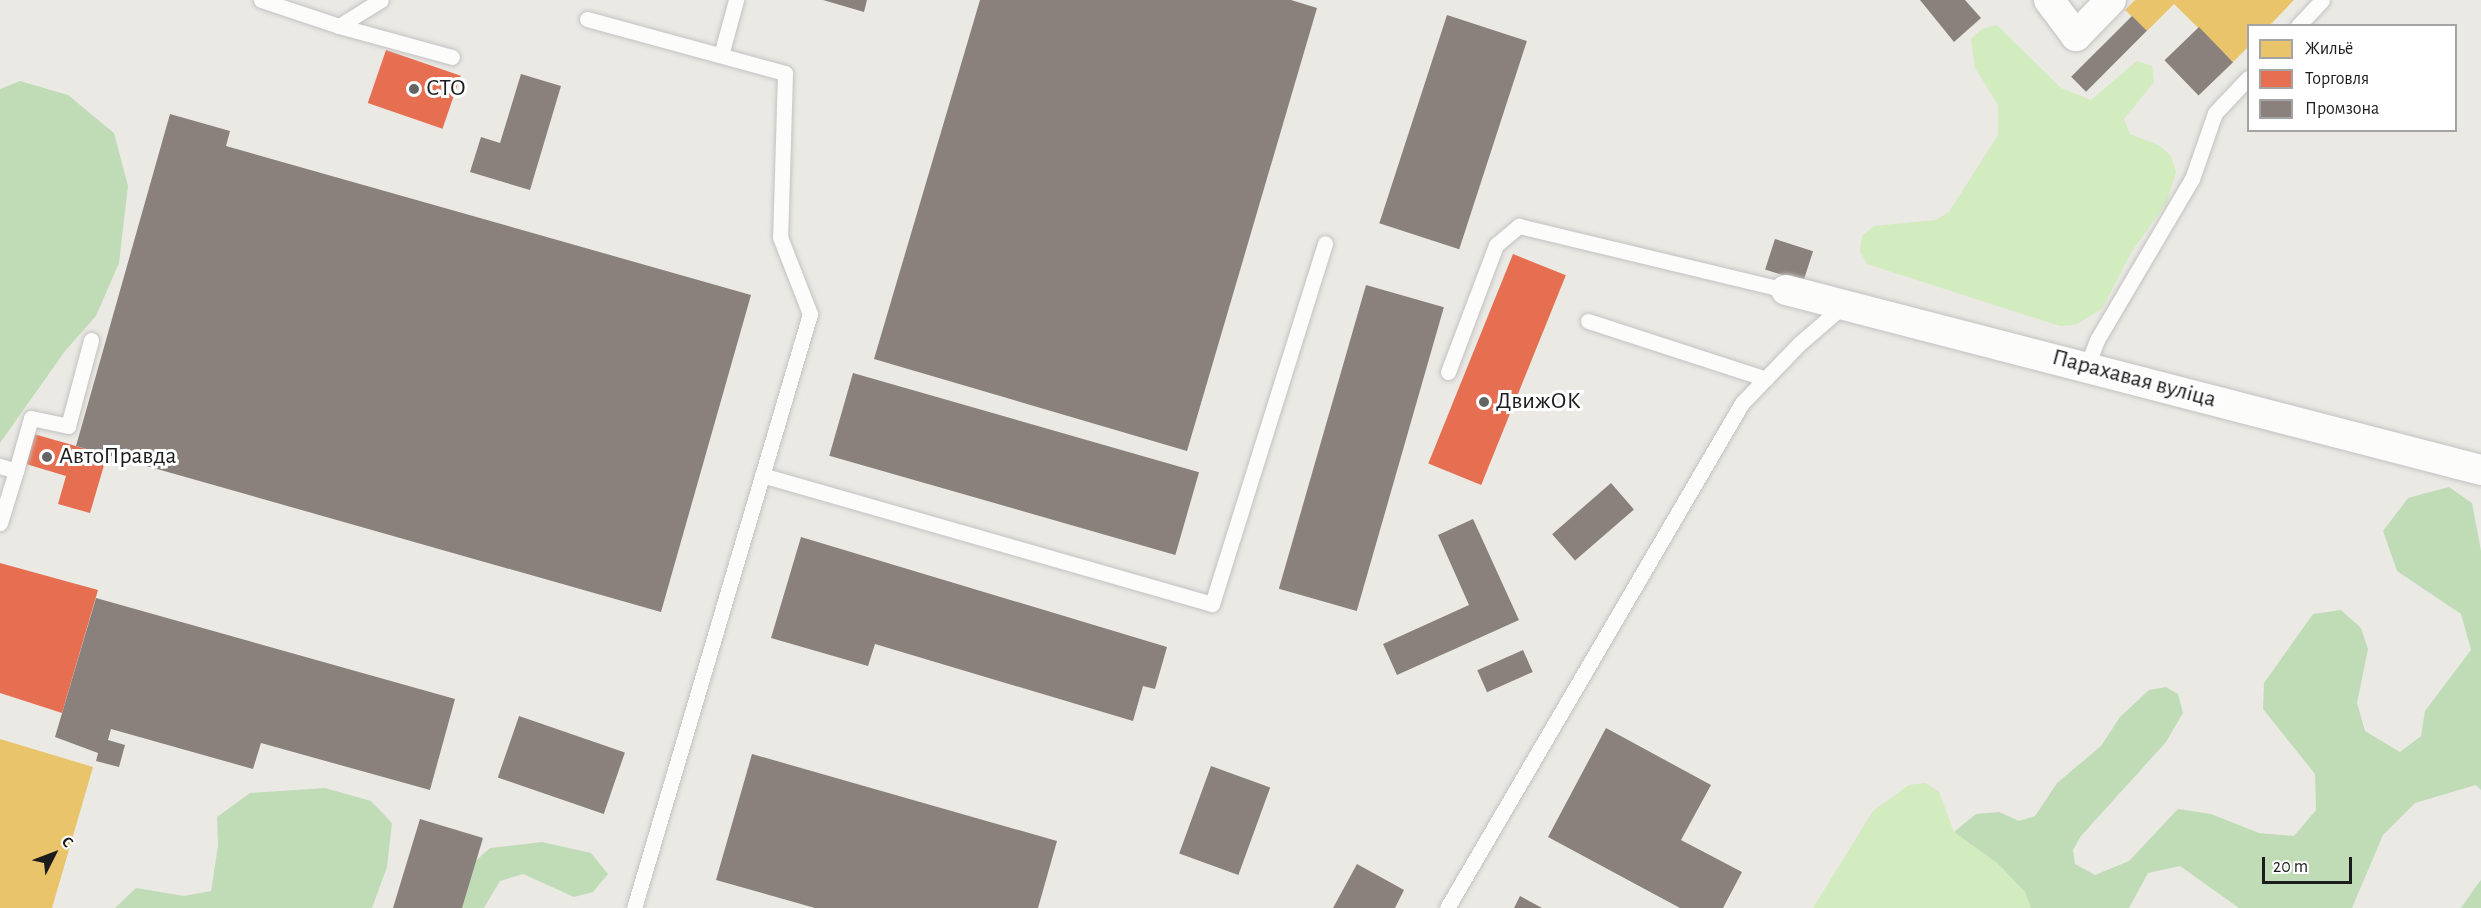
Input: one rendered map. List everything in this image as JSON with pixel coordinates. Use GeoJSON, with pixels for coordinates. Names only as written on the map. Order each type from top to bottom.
{"type":"FeatureCollection","features":[{"type":"Feature","properties":{"kind":"street"},"geometry":{"type":"LineString","coordinates":[[2049,0],[2076,36],[2111,0]]}},
{"type":"Feature","properties":{"kind":"street","name":"Парахавая вуліца"},"geometry":{"type":"LineString","coordinates":[[1786,290],[1847,303],[2481,470]]}},
{"type":"Feature","properties":{"kind":"lane"},"geometry":{"type":"LineString","coordinates":[[261,0],[339,26],[452,57]]}},
{"type":"Feature","properties":{"kind":"lane"},"geometry":{"type":"LineString","coordinates":[[339,26],[381,0]]}},
{"type":"Feature","properties":{"kind":"lane"},"geometry":{"type":"LineString","coordinates":[[721,55],[736,0]]}},
{"type":"Feature","properties":{"kind":"lane"},"geometry":{"type":"LineString","coordinates":[[2300,24],[2322,0]]}},
{"type":"Feature","properties":{"kind":"lane"},"geometry":{"type":"LineString","coordinates":[[587,19],[785,73],[780,237],[810,314],[634,908]]}},
{"type":"Feature","properties":{"kind":"lane"},"geometry":{"type":"LineString","coordinates":[[2087,366],[2097,340],[2192,179],[2215,113],[2247,79]]}},
{"type":"Feature","properties":{"kind":"lane"},"geometry":{"type":"LineString","coordinates":[[1448,372],[1496,245],[1519,226],[1786,290]]}},
{"type":"Feature","properties":{"kind":"lane"},"geometry":{"type":"LineString","coordinates":[[762,475],[1212,604],[1325,243]]}},
{"type":"Feature","properties":{"kind":"lane"},"geometry":{"type":"LineString","coordinates":[[1447,908],[1742,403],[1847,303]]}},
{"type":"Feature","properties":{"kind":"lane"},"geometry":{"type":"LineString","coordinates":[[1588,321],[1766,379]]}},
{"type":"Feature","properties":{"kind":"lane"},"geometry":{"type":"LineString","coordinates":[[0,523],[31,418],[68,426],[91,340]]}},
{"type":"Feature","properties":{"kind":"lane"},"geometry":{"type":"LineString","coordinates":[[0,466],[16,471]]}},
{"type":"Feature","properties":{"kind":"green space"},"geometry":{"type":"Polygon","coordinates":[[[1997,25],[2061,88],[2091,100],[2137,61],[2152,66],[2154,82],[2124,119],[2130,134],[2160,146],[2171,156],[2176,172],[2167,202],[2131,253],[2102,309],[2075,325],[2060,326],[1867,264],[1860,251],[1862,236],[1874,226],[1936,220],[1949,212],[1998,135],[1998,105],[1975,68],[1971,39],[1982,29],[1997,25]]]}},
{"type":"Feature","properties":{"kind":"green space"},"geometry":{"type":"Polygon","coordinates":[[[20,81],[68,95],[114,133],[128,186],[119,263],[96,316],[65,351],[0,443],[0,89],[20,81]]]}},
{"type":"Feature","properties":{"kind":"green space"},"geometry":{"type":"Polygon","coordinates":[[[2449,487],[2472,503],[2481,551],[2481,790],[2476,785],[2415,803],[2383,835],[2352,908],[2239,908],[2180,866],[2148,873],[2129,908],[2031,908],[2025,892],[1997,863],[1954,832],[1976,814],[1999,812],[2019,821],[2035,816],[2057,783],[2101,746],[2120,717],[2149,690],[2166,687],[2178,694],[2183,713],[2166,742],[2081,836],[2073,850],[2075,864],[2095,875],[2129,861],[2178,809],[2211,814],[2259,833],[2294,836],[2316,810],[2315,774],[2263,709],[2264,683],[2313,614],[2341,610],[2361,628],[2368,649],[2357,703],[2365,731],[2400,752],[2421,736],[2425,711],[2471,650],[2461,614],[2397,571],[2383,531],[2408,498],[2449,487]]]}},
{"type":"Feature","properties":{"kind":"green space"},"geometry":{"type":"Polygon","coordinates":[[[1925,783],[1939,792],[1954,832],[1997,863],[2025,892],[2031,908],[1813,908],[1873,811],[1909,785],[1925,783]]]}},
{"type":"Feature","properties":{"kind":"green space"},"geometry":{"type":"Polygon","coordinates":[[[325,788],[371,801],[392,823],[387,867],[372,908],[115,908],[136,888],[184,896],[211,891],[218,846],[217,817],[250,793],[325,788]]]}},
{"type":"Feature","properties":{"kind":"green space"},"geometry":{"type":"Polygon","coordinates":[[[542,842],[591,853],[608,874],[593,892],[574,897],[523,874],[500,881],[484,908],[456,908],[462,873],[490,848],[542,842]]]}},
{"type":"Feature","properties":{"kind":"green space"},"geometry":{"type":"Polygon","coordinates":[[[2481,880],[2481,908],[2461,908],[2477,885],[2481,880]]]}},
{"type":"Feature","properties":{"kind":"building: Жильё"},"geometry":{"type":"Polygon","coordinates":[[[2135,0],[2294,0],[2271,24],[2247,24],[2247,48],[2233,62],[2174,4],[2147,31],[2125,10],[2135,0]]]}},
{"type":"Feature","properties":{"kind":"building: Жильё"},"geometry":{"type":"Polygon","coordinates":[[[0,739],[93,767],[52,908],[0,908],[0,739]]]}},
{"type":"Feature","properties":{"kind":"building: Торговля","name":"СТО"},"geometry":{"type":"Polygon","coordinates":[[[386,50],[461,76],[442,129],[368,103],[386,50]]]}},
{"type":"Feature","properties":{"kind":"building: Торговля","name":"ДвижОК"},"geometry":{"type":"Polygon","coordinates":[[[1513,254],[1566,275],[1481,485],[1428,464],[1513,254]]]}},
{"type":"Feature","properties":{"kind":"building: Торговля"},"geometry":{"type":"Polygon","coordinates":[[[34,434],[107,455],[90,513],[58,504],[66,476],[26,464],[34,434]]]}},
{"type":"Feature","properties":{"kind":"building: Торговля"},"geometry":{"type":"Polygon","coordinates":[[[0,563],[98,590],[62,713],[0,693],[0,563]]]}},
{"type":"Feature","properties":{"kind":"building: Промзона"},"geometry":{"type":"Polygon","coordinates":[[[823,0],[867,0],[864,12],[823,0]]]}},
{"type":"Feature","properties":{"kind":"building: Промзона"},"geometry":{"type":"Polygon","coordinates":[[[980,0],[1291,0],[1317,8],[1187,451],[874,359],[980,0]]]}},
{"type":"Feature","properties":{"kind":"building: Промзона"},"geometry":{"type":"Polygon","coordinates":[[[1920,0],[1965,0],[1981,18],[1954,42],[1920,0]]]}},
{"type":"Feature","properties":{"kind":"building: Промзона"},"geometry":{"type":"Polygon","coordinates":[[[1447,15],[1527,41],[1459,249],[1379,223],[1447,15]]]}},
{"type":"Feature","properties":{"kind":"building: Промзона"},"geometry":{"type":"Polygon","coordinates":[[[2132,16],[2147,31],[2086,92],[2071,77],[2132,16]]]}},
{"type":"Feature","properties":{"kind":"building: Промзона"},"geometry":{"type":"Polygon","coordinates":[[[2199,27],[2233,62],[2199,96],[2164,60],[2199,27]]]}},
{"type":"Feature","properties":{"kind":"building: Промзона"},"geometry":{"type":"Polygon","coordinates":[[[521,74],[561,86],[530,190],[470,172],[481,137],[500,143],[521,74]]]}},
{"type":"Feature","properties":{"kind":"building: Промзона"},"geometry":{"type":"Polygon","coordinates":[[[170,114],[230,131],[226,146],[751,295],[661,612],[76,446],[170,114]]]}},
{"type":"Feature","properties":{"kind":"building: Промзона"},"geometry":{"type":"Polygon","coordinates":[[[1775,239],[1813,251],[1803,282],[1765,269],[1775,239]]]}},
{"type":"Feature","properties":{"kind":"building: Промзона"},"geometry":{"type":"Polygon","coordinates":[[[1366,285],[1444,307],[1357,611],[1279,589],[1366,285]]]}},
{"type":"Feature","properties":{"kind":"building: Промзона"},"geometry":{"type":"Polygon","coordinates":[[[853,373],[1199,472],[1175,555],[829,456],[853,373]]]}},
{"type":"Feature","properties":{"kind":"building: Промзона"},"geometry":{"type":"Polygon","coordinates":[[[1611,483],[1634,509],[1575,561],[1552,534],[1611,483]]]}},
{"type":"Feature","properties":{"kind":"building: Промзона"},"geometry":{"type":"Polygon","coordinates":[[[1473,519],[1519,620],[1397,675],[1383,644],[1469,605],[1438,535],[1473,519]]]}},
{"type":"Feature","properties":{"kind":"building: Промзона"},"geometry":{"type":"Polygon","coordinates":[[[801,537],[1167,647],[1155,689],[1143,686],[1133,721],[875,644],[868,666],[771,638],[801,537]]]}},
{"type":"Feature","properties":{"kind":"building: Промзона"},"geometry":{"type":"Polygon","coordinates":[[[96,598],[455,699],[430,790],[261,743],[253,769],[111,729],[108,740],[125,745],[119,767],[96,761],[98,753],[55,737],[96,598]]]}},
{"type":"Feature","properties":{"kind":"building: Промзона"},"geometry":{"type":"Polygon","coordinates":[[[1523,650],[1533,672],[1487,692],[1477,670],[1523,650]]]}},
{"type":"Feature","properties":{"kind":"building: Промзона"},"geometry":{"type":"Polygon","coordinates":[[[519,716],[625,752],[604,814],[498,777],[519,716]]]}},
{"type":"Feature","properties":{"kind":"building: Промзона"},"geometry":{"type":"Polygon","coordinates":[[[1606,728],[1711,785],[1681,840],[1742,872],[1723,908],[1680,908],[1548,837],[1606,728]]]}},
{"type":"Feature","properties":{"kind":"building: Промзона"},"geometry":{"type":"Polygon","coordinates":[[[752,754],[1057,841],[1038,908],[815,908],[716,880],[752,754]]]}},
{"type":"Feature","properties":{"kind":"building: Промзона"},"geometry":{"type":"Polygon","coordinates":[[[1211,766],[1270,788],[1238,875],[1179,853],[1211,766]]]}},
{"type":"Feature","properties":{"kind":"building: Промзона"},"geometry":{"type":"Polygon","coordinates":[[[420,819],[483,838],[462,908],[393,908],[420,819]]]}},
{"type":"Feature","properties":{"kind":"building: Промзона"},"geometry":{"type":"Polygon","coordinates":[[[1357,864],[1404,890],[1395,908],[1333,908],[1357,864]]]}},
{"type":"Feature","properties":{"kind":"building: Промзона"},"geometry":{"type":"Polygon","coordinates":[[[1520,896],[1542,908],[1514,908],[1520,896]]]}},
{"type":"Feature","properties":{"kind":"place","name":"СТО"},"geometry":{"type":"Point","coordinates":[414,89]}},
{"type":"Feature","properties":{"kind":"place","name":"ДвижОК"},"geometry":{"type":"Point","coordinates":[1484,402]}},
{"type":"Feature","properties":{"kind":"place","name":"АвтоПравда"},"geometry":{"type":"Point","coordinates":[47,457]}}]}
